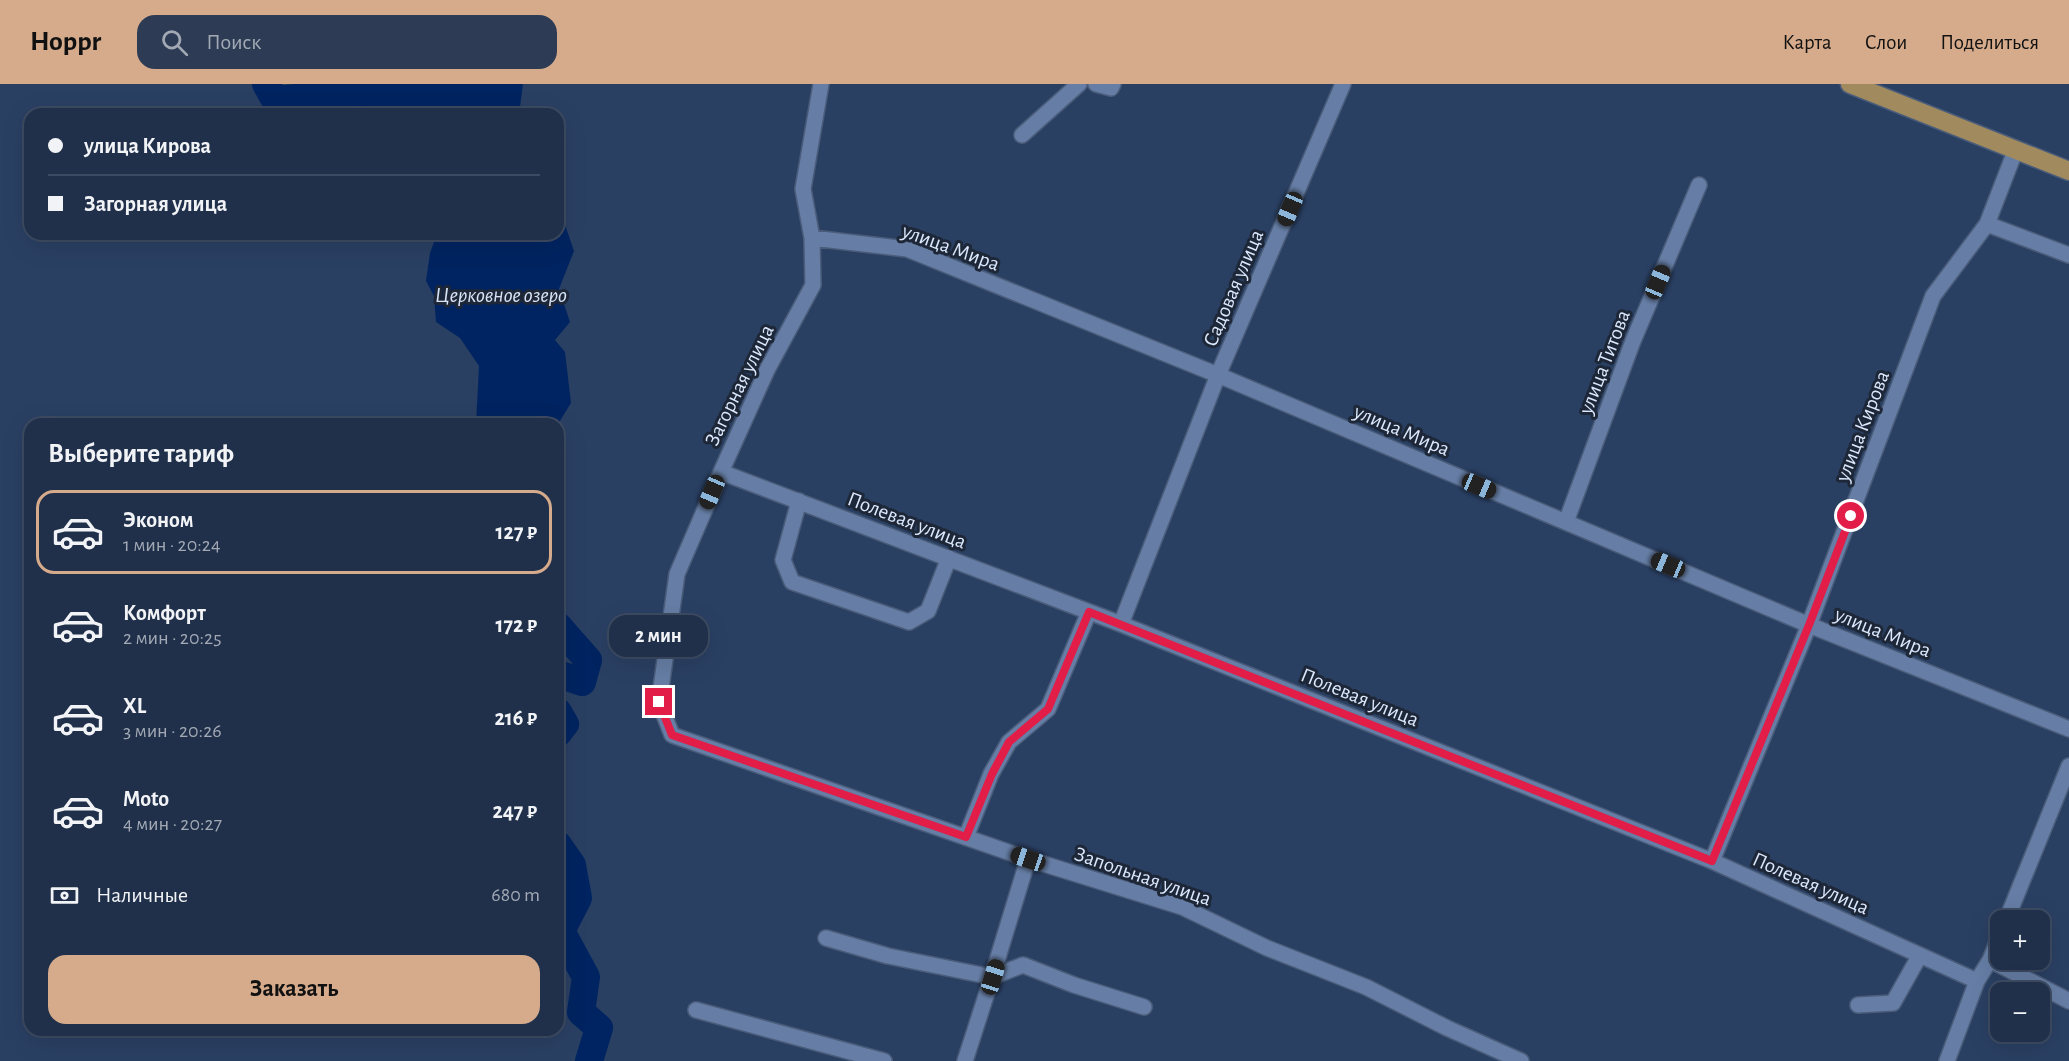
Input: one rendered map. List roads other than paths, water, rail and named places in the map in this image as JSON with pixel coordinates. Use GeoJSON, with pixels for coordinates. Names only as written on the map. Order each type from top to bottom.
{"type":"FeatureCollection","features":[{"type":"Feature","properties":{"kind":"main road"},"geometry":{"type":"LineString","coordinates":[[1851,84],[2069,171]]}},
{"type":"Feature","properties":{"kind":"street","name":"Загорная улица"},"geometry":{"type":"LineString","coordinates":[[672,735],[659,702],[677,574],[767,370],[813,285],[812,238],[803,189],[821,84]]}},
{"type":"Feature","properties":{"kind":"street"},"geometry":{"type":"LineString","coordinates":[[1022,135],[1079,84]]}},
{"type":"Feature","properties":{"kind":"street"},"geometry":{"type":"LineString","coordinates":[[1096,84],[1111,88],[1113,84]]}},
{"type":"Feature","properties":{"kind":"street","name":"Садовая улица"},"geometry":{"type":"LineString","coordinates":[[1121,624],[1218,375],[1343,84]]}},
{"type":"Feature","properties":{"kind":"street","name":"улица Кирова"},"geometry":{"type":"LineString","coordinates":[[1712,861],[1809,625],[1933,296],[1987,224],[2016,150]]}},
{"type":"Feature","properties":{"kind":"street","name":"улица Титова"},"geometry":{"type":"LineString","coordinates":[[1566,522],[1633,341],[1699,185]]}},
{"type":"Feature","properties":{"kind":"street"},"geometry":{"type":"LineString","coordinates":[[1987,224],[2069,255]]}},
{"type":"Feature","properties":{"kind":"street","name":"улица Мира"},"geometry":{"type":"LineString","coordinates":[[812,238],[907,249],[1218,375],[1809,625],[2069,729]]}},
{"type":"Feature","properties":{"kind":"street","name":"Полевая улица"},"geometry":{"type":"LineString","coordinates":[[721,471],[1121,624],[1712,861],[1977,981]]}},
{"type":"Feature","properties":{"kind":"street"},"geometry":{"type":"LineString","coordinates":[[799,501],[783,560],[792,582],[909,622],[928,611],[949,558]]}},
{"type":"Feature","properties":{"kind":"street"},"geometry":{"type":"LineString","coordinates":[[966,837],[992,774],[1009,742],[1048,709],[1089,612]]}},
{"type":"Feature","properties":{"kind":"street","name":"Запольная улица"},"geometry":{"type":"LineString","coordinates":[[672,735],[1028,859],[1182,907],[1267,948],[1366,987],[1447,1028],[1521,1061]]}},
{"type":"Feature","properties":{"kind":"street"},"geometry":{"type":"LineString","coordinates":[[2010,910],[2069,766]]}},
{"type":"Feature","properties":{"kind":"street"},"geometry":{"type":"LineString","coordinates":[[965,1061],[1028,859]]}},
{"type":"Feature","properties":{"kind":"street"},"geometry":{"type":"LineString","coordinates":[[826,938],[888,956],[993,977],[1023,965],[1074,985],[1144,1007]]}},
{"type":"Feature","properties":{"kind":"street"},"geometry":{"type":"LineString","coordinates":[[1858,1005],[1893,1003],[1920,955]]}},
{"type":"Feature","properties":{"kind":"street"},"geometry":{"type":"LineString","coordinates":[[1947,1061],[1977,981],[1990,960]]}},
{"type":"Feature","properties":{"kind":"street"},"geometry":{"type":"LineString","coordinates":[[2009,970],[2069,1001]]}},
{"type":"Feature","properties":{"kind":"street"},"geometry":{"type":"LineString","coordinates":[[696,1010],[884,1061]]}},
{"type":"Feature","properties":{"kind":"water"},"geometry":{"type":"Polygon","coordinates":[[[322,84],[523,84],[520,108],[336,108],[322,84]]]}},
{"type":"Feature","properties":{"kind":"water","name":"Церковное озеро"},"geometry":{"type":"Polygon","coordinates":[[[564,222],[574,251],[559,289],[570,322],[555,340],[565,352],[571,403],[562,418],[476,418],[479,366],[460,338],[436,322],[434,296],[426,281],[430,253],[435,240],[564,240],[564,222]]]}},
{"type":"Feature","properties":{"kind":"waterway"},"geometry":{"type":"LineString","coordinates":[[266,84],[275,100],[438,84]]}},
{"type":"Feature","properties":{"kind":"waterway"},"geometry":{"type":"LineString","coordinates":[[564,633],[588,660],[582,682],[564,676]]}},
{"type":"Feature","properties":{"kind":"waterway"},"geometry":{"type":"LineString","coordinates":[[564,854],[572,865],[578,898],[564,925]]}},
{"type":"Feature","properties":{"kind":"waterway"},"geometry":{"type":"LineString","coordinates":[[564,937],[586,977],[581,1012],[599,1028],[589,1061]]}}]}
